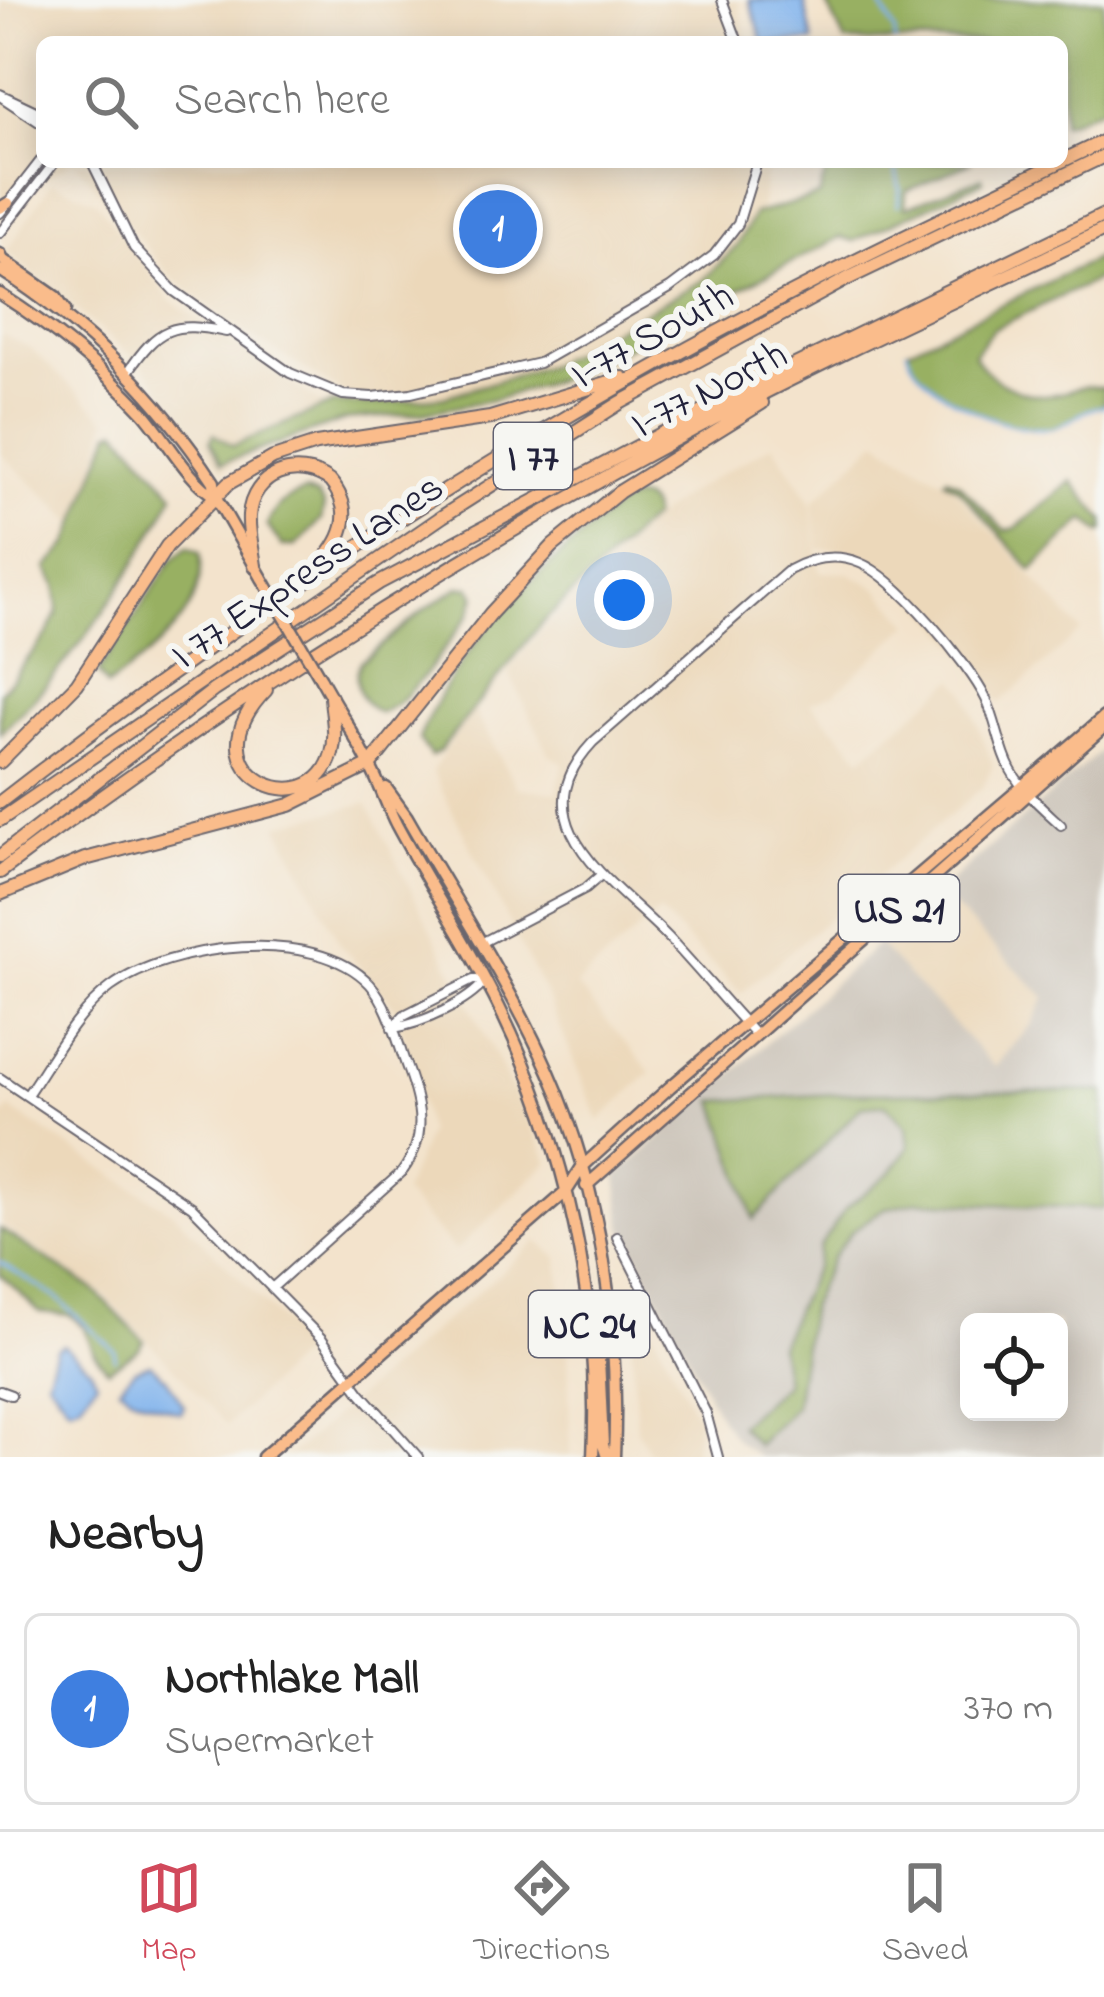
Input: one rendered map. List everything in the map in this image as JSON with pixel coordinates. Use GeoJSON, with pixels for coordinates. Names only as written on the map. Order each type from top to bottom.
{"type":"FeatureCollection","features":[{"type":"Feature","properties":{"kind":"highway","name":"I-77 South"},"geometry":{"type":"LineString","coordinates":[[1068,159],[1104,141]]}},
{"type":"Feature","properties":{"kind":"highway","name":"I 77 Express Lanes"},"geometry":{"type":"LineString","coordinates":[[0,820],[472,496],[590,421],[803,302],[1104,155]]}},
{"type":"Feature","properties":{"kind":"highway","name":"I-77 South"},"geometry":{"type":"LineString","coordinates":[[0,802],[161,681],[433,500],[658,364],[843,266],[1048,168]]}},
{"type":"Feature","properties":{"kind":"highway","name":"I 77 Express Lanes"},"geometry":{"type":"LineString","coordinates":[[0,856],[199,701],[362,593],[764,380],[1104,215]]}},
{"type":"Feature","properties":{"kind":"highway","name":"I-77 North"},"geometry":{"type":"LineString","coordinates":[[0,872],[281,674],[583,490],[824,364],[1104,230]]}},
{"type":"Feature","properties":{"kind":"highway"},"geometry":{"type":"LineString","coordinates":[[0,762],[77,684],[157,560],[215,496],[260,465],[301,448],[508,414],[658,364]]}},
{"type":"Feature","properties":{"kind":"highway"},"geometry":{"type":"LineString","coordinates":[[0,894],[85,859],[290,805],[370,765],[506,594],[570,530],[639,479],[824,364]]}},
{"type":"Feature","properties":{"kind":"highway"},"geometry":{"type":"LineString","coordinates":[[259,572],[249,520],[257,491],[273,475],[287,470],[320,474],[341,497],[345,524],[332,551],[301,585]]}},
{"type":"Feature","properties":{"kind":"highway"},"geometry":{"type":"LineString","coordinates":[[281,674],[251,705],[238,731],[244,766],[268,785],[300,788],[327,766],[334,745],[331,697]]}},
{"type":"Feature","properties":{"kind":"main road"},"geometry":{"type":"LineString","coordinates":[[0,254],[56,296],[70,318]]}},
{"type":"Feature","properties":{"kind":"main road","name":"NC 24"},"geometry":{"type":"LineString","coordinates":[[0,270],[70,318],[128,372],[214,482],[215,496],[370,765],[407,817],[550,1074],[587,1186],[612,1333],[611,1457]]}},
{"type":"Feature","properties":{"kind":"main road","name":"NC 24"},"geometry":{"type":"LineString","coordinates":[[0,294],[106,375],[161,433],[202,489],[215,496]]}},
{"type":"Feature","properties":{"kind":"main road","name":"US 21"},"geometry":{"type":"LineString","coordinates":[[566,1192],[587,1186],[1104,717]]}},
{"type":"Feature","properties":{"kind":"main road","name":"US 21"},"geometry":{"type":"LineString","coordinates":[[263,1457],[566,1192],[582,1167],[744,1022],[1104,727]]}},
{"type":"Feature","properties":{"kind":"main road","name":"NC 24"},"geometry":{"type":"LineString","coordinates":[[370,765],[396,823],[485,980],[536,1094],[566,1192],[588,1307],[593,1457]]}},
{"type":"Feature","properties":{"kind":"main road"},"geometry":{"type":"LineString","coordinates":[[819,977],[838,952],[835,944]]}},
{"type":"Feature","properties":{"kind":"main road"},"geometry":{"type":"LineString","coordinates":[[798,995],[797,989],[823,954]]}},
{"type":"Feature","properties":{"kind":"main road"},"geometry":{"type":"LineString","coordinates":[[588,1307],[601,1371],[603,1445],[611,1457]]}},
{"type":"Feature","properties":{"kind":"street"},"geometry":{"type":"LineString","coordinates":[[722,0],[736,36]]}},
{"type":"Feature","properties":{"kind":"street"},"geometry":{"type":"LineString","coordinates":[[0,95],[36,111]]}},
{"type":"Feature","properties":{"kind":"street"},"geometry":{"type":"LineString","coordinates":[[0,95],[36,120]]}},
{"type":"Feature","properties":{"kind":"street"},"geometry":{"type":"LineString","coordinates":[[3,208],[36,167]]}},
{"type":"Feature","properties":{"kind":"street"},"geometry":{"type":"LineString","coordinates":[[0,232],[50,168]]}},
{"type":"Feature","properties":{"kind":"street"},"geometry":{"type":"LineString","coordinates":[[94,168],[134,248],[174,291],[290,373],[356,396],[418,392],[539,363],[685,280],[714,255],[738,224],[756,168]]}},
{"type":"Feature","properties":{"kind":"street"},"geometry":{"type":"LineString","coordinates":[[128,372],[150,341],[170,329],[195,326],[233,333]]}},
{"type":"Feature","properties":{"kind":"street"},"geometry":{"type":"LineString","coordinates":[[756,1035],[663,932],[585,857],[567,822],[566,790],[574,764],[593,742],[756,596],[805,561],[842,558],[860,563],[909,603],[971,674],[1024,789],[1061,825]]}},
{"type":"Feature","properties":{"kind":"street"},"geometry":{"type":"LineString","coordinates":[[479,943],[586,888],[602,874]]}},
{"type":"Feature","properties":{"kind":"street"},"geometry":{"type":"LineString","coordinates":[[27,1095],[100,996],[132,973],[185,953],[283,949],[332,960],[370,984],[392,1028],[421,1112],[416,1148],[403,1172],[272,1288]]}},
{"type":"Feature","properties":{"kind":"street"},"geometry":{"type":"LineString","coordinates":[[392,1028],[410,1025],[478,990],[485,980]]}},
{"type":"Feature","properties":{"kind":"street"},"geometry":{"type":"LineString","coordinates":[[0,1078],[183,1200],[322,1339],[418,1457]]}},
{"type":"Feature","properties":{"kind":"street"},"geometry":{"type":"LineString","coordinates":[[617,1237],[706,1413],[718,1457]]}},
{"type":"Feature","properties":{"kind":"shaded area"},"geometry":{"type":"Polygon","coordinates":[[[0,0],[738,0],[747,36],[36,36],[36,168],[62,168],[0,205],[0,0]]]}},
{"type":"Feature","properties":{"kind":"shaded area"},"geometry":{"type":"Polygon","coordinates":[[[80,168],[766,168],[755,260],[543,375],[378,414],[240,329],[172,278],[80,168]]]}},
{"type":"Feature","properties":{"kind":"shaded area"},"geometry":{"type":"Polygon","coordinates":[[[52,182],[96,201],[170,300],[323,405],[223,471],[144,366],[6,252],[52,182]]]}},
{"type":"Feature","properties":{"kind":"shaded area"},"geometry":{"type":"Polygon","coordinates":[[[0,334],[29,347],[107,420],[80,528],[0,453],[0,334]]]}},
{"type":"Feature","properties":{"kind":"shaded area"},"geometry":{"type":"Polygon","coordinates":[[[877,440],[951,486],[1081,631],[1000,703],[953,639],[886,567],[845,549],[818,549],[813,502],[877,440]]]}},
{"type":"Feature","properties":{"kind":"shaded area"},"geometry":{"type":"Polygon","coordinates":[[[773,444],[811,502],[820,572],[849,573],[877,588],[910,624],[834,694],[810,702],[862,758],[955,679],[965,691],[993,765],[983,787],[741,993],[659,912],[576,985],[651,1072],[599,1121],[550,1003],[432,771],[474,710],[517,788],[557,793],[563,763],[550,755],[508,672],[540,632],[652,520],[685,495],[773,444]]]}},
{"type":"Feature","properties":{"kind":"shaded area"},"geometry":{"type":"Polygon","coordinates":[[[1104,748],[1104,1457],[759,1457],[737,1441],[720,1418],[623,1227],[617,1176],[878,944],[995,1067],[1032,1024],[1045,997],[938,892],[1104,748]]]}},
{"type":"Feature","properties":{"kind":"shaded area"},"geometry":{"type":"Polygon","coordinates":[[[367,803],[549,1162],[455,1251],[403,1193],[428,1132],[396,1008],[341,946],[278,825],[367,803]]]}},
{"type":"Feature","properties":{"kind":"shaded area"},"geometry":{"type":"Polygon","coordinates":[[[938,892],[1045,997],[1032,1024],[995,1068],[878,944],[938,892]]]}},
{"type":"Feature","properties":{"kind":"shaded area"},"geometry":{"type":"Polygon","coordinates":[[[9,1108],[175,1214],[308,1347],[227,1425],[106,1296],[0,1223],[0,1122],[9,1108]]]}},
{"type":"Feature","properties":{"kind":"shaded area"},"geometry":{"type":"Polygon","coordinates":[[[537,1241],[558,1258],[568,1332],[570,1457],[288,1457],[537,1241]]]}},
{"type":"Feature","properties":{"kind":"shaded area"},"geometry":{"type":"Polygon","coordinates":[[[628,1280],[698,1419],[693,1455],[649,1452],[637,1430],[628,1280]]]}},
{"type":"Feature","properties":{"kind":"green space"},"geometry":{"type":"Polygon","coordinates":[[[825,0],[1104,0],[1104,107],[1068,122],[1068,36],[842,36],[825,0]]]}},
{"type":"Feature","properties":{"kind":"green space"},"geometry":{"type":"Polygon","coordinates":[[[827,168],[958,168],[906,191],[905,208],[982,177],[983,181],[854,241],[841,237],[570,376],[497,399],[424,413],[345,420],[222,463],[210,441],[214,434],[233,446],[333,403],[444,397],[547,366],[703,280],[737,246],[754,214],[819,196],[827,168]]]}},
{"type":"Feature","properties":{"kind":"green space"},"geometry":{"type":"Polygon","coordinates":[[[1104,255],[1104,276],[993,329],[974,354],[986,371],[1015,389],[1047,395],[1104,388],[1104,406],[1052,428],[1013,425],[968,408],[928,381],[915,366],[907,350],[1104,255]]]}},
{"type":"Feature","properties":{"kind":"green space"},"geometry":{"type":"Polygon","coordinates":[[[118,429],[174,494],[97,621],[0,733],[0,693],[47,635],[58,612],[56,585],[47,568],[69,543],[111,432],[118,429]]]}},
{"type":"Feature","properties":{"kind":"green space"},"geometry":{"type":"Polygon","coordinates":[[[947,477],[959,483],[1005,531],[1016,528],[1072,481],[1104,520],[1104,531],[1085,519],[1032,570],[947,477]]]}},
{"type":"Feature","properties":{"kind":"green space"},"geometry":{"type":"Polygon","coordinates":[[[305,492],[318,496],[324,506],[321,520],[296,546],[282,546],[267,525],[282,504],[305,492]]]}},
{"type":"Feature","properties":{"kind":"green space"},"geometry":{"type":"Polygon","coordinates":[[[636,498],[648,504],[652,517],[540,625],[440,751],[431,756],[419,739],[456,670],[479,639],[561,554],[621,503],[636,498]]]}},
{"type":"Feature","properties":{"kind":"green space"},"geometry":{"type":"Polygon","coordinates":[[[188,547],[200,552],[201,573],[186,612],[158,646],[107,686],[98,672],[173,559],[188,547]]]}},
{"type":"Feature","properties":{"kind":"green space"},"geometry":{"type":"Polygon","coordinates":[[[459,587],[470,587],[476,596],[470,614],[399,702],[381,713],[374,709],[357,684],[361,662],[459,587]]]}},
{"type":"Feature","properties":{"kind":"green space"},"geometry":{"type":"Polygon","coordinates":[[[1104,1091],[1104,1209],[918,1201],[883,1209],[851,1232],[832,1258],[810,1305],[795,1406],[757,1445],[739,1425],[785,1383],[779,1345],[816,1266],[819,1247],[846,1208],[891,1172],[909,1147],[907,1127],[885,1104],[861,1107],[754,1219],[715,1101],[851,1093],[1104,1091]]]}},
{"type":"Feature","properties":{"kind":"green space"},"geometry":{"type":"Polygon","coordinates":[[[0,1229],[93,1289],[144,1341],[138,1350],[108,1370],[94,1353],[84,1327],[70,1315],[40,1312],[0,1274],[0,1229]]]}},
{"type":"Feature","properties":{"kind":"water"},"geometry":{"type":"Polygon","coordinates":[[[749,0],[804,0],[812,36],[761,36],[749,0]]]}},
{"type":"Feature","properties":{"kind":"water"},"geometry":{"type":"Polygon","coordinates":[[[63,1345],[90,1368],[97,1381],[80,1403],[69,1407],[47,1380],[56,1349],[63,1345]]]}},
{"type":"Feature","properties":{"kind":"water"},"geometry":{"type":"Polygon","coordinates":[[[150,1364],[166,1378],[184,1406],[181,1413],[131,1396],[119,1387],[134,1370],[150,1364]]]}},
{"type":"Feature","properties":{"kind":"waterway"},"geometry":{"type":"LineString","coordinates":[[878,0],[895,36]]}},
{"type":"Feature","properties":{"kind":"waterway"},"geometry":{"type":"LineString","coordinates":[[895,168],[898,205]]}},
{"type":"Feature","properties":{"kind":"waterway"},"geometry":{"type":"LineString","coordinates":[[907,350],[928,381],[947,395],[1013,425],[1052,428],[1104,406]]}},
{"type":"Feature","properties":{"kind":"waterway"},"geometry":{"type":"LineString","coordinates":[[0,1262],[58,1299],[115,1351],[115,1359]]}},
{"type":"Feature","properties":{"kind":"place","name":"Northlake Mall"},"geometry":{"type":"Point","coordinates":[498,229]}}]}
